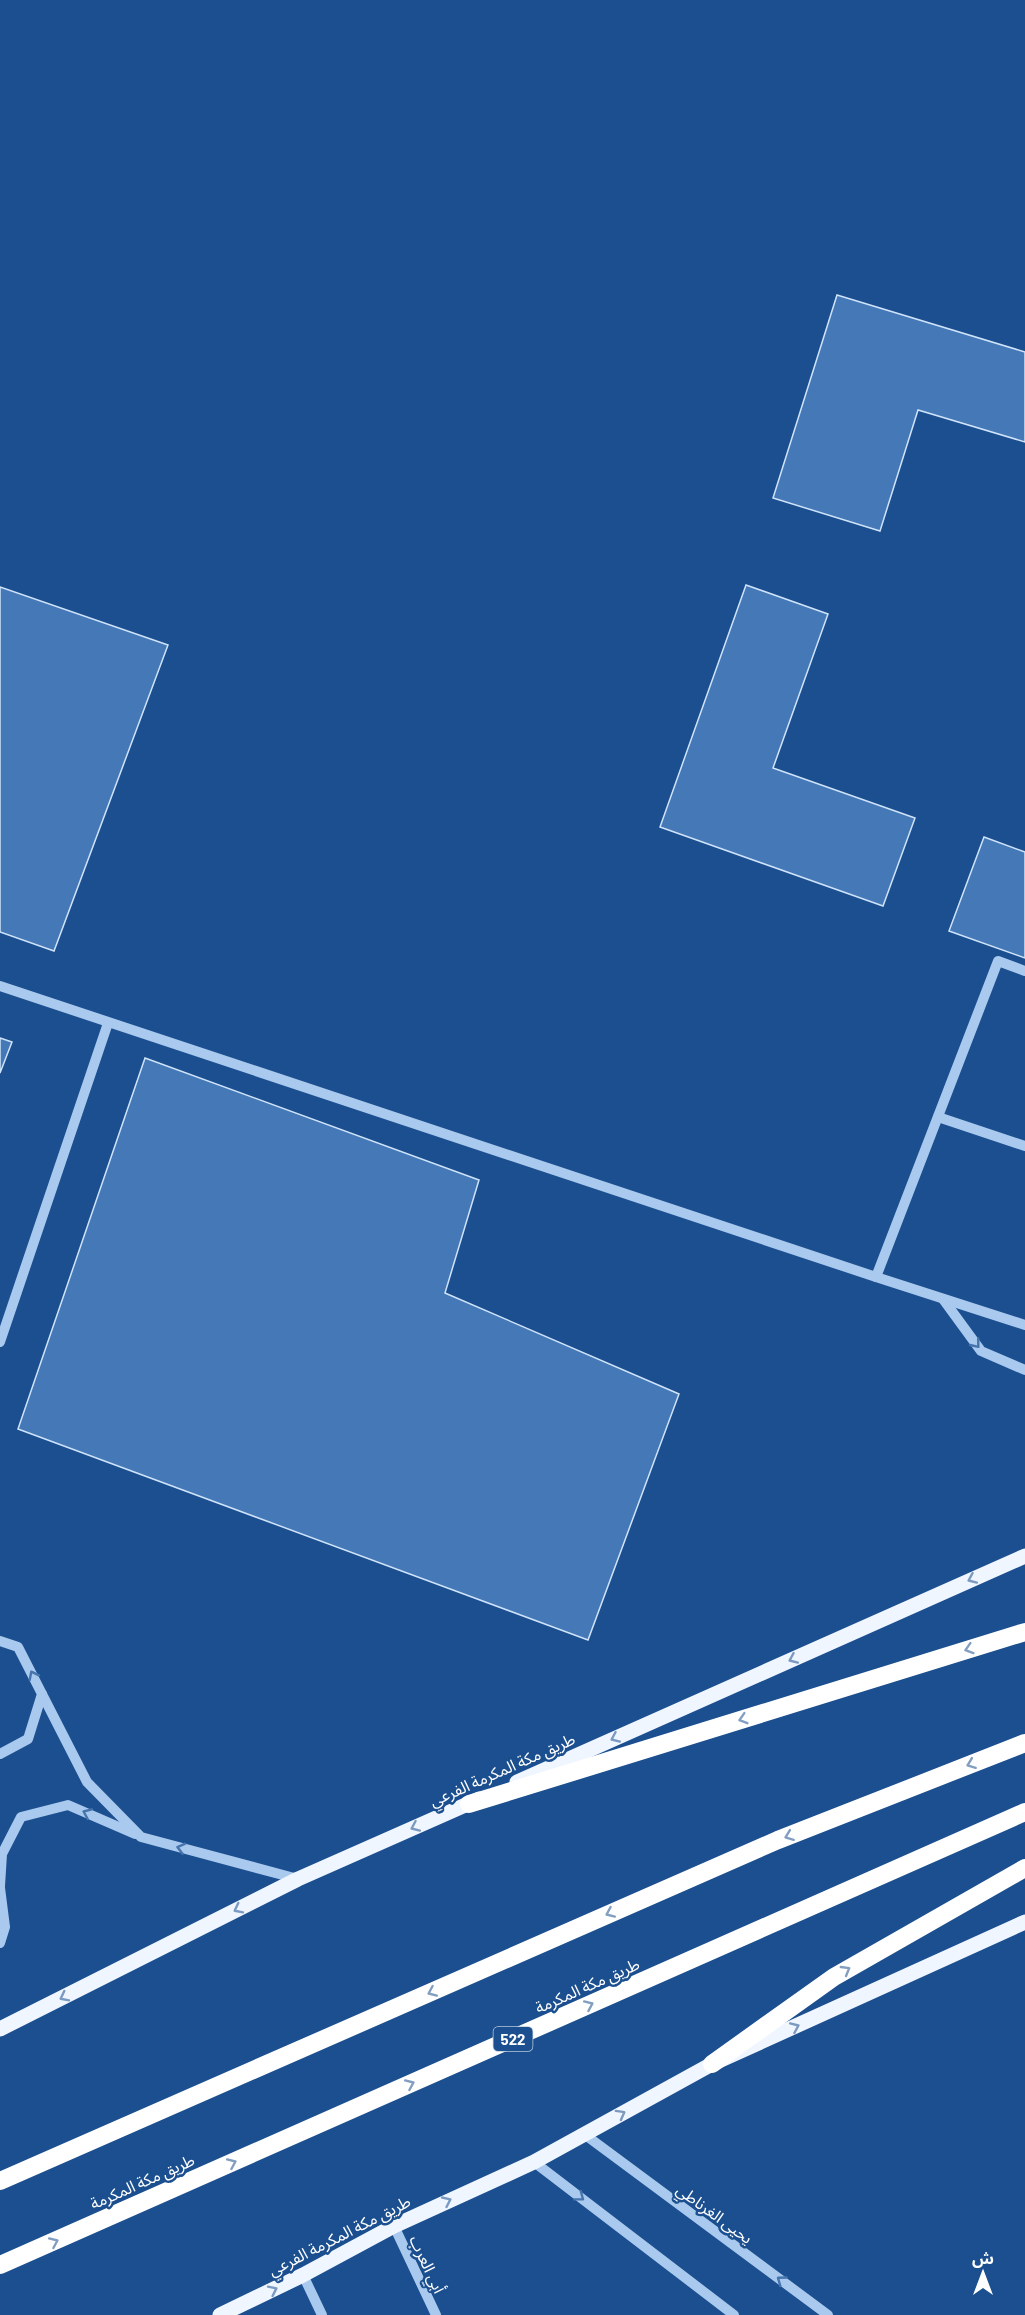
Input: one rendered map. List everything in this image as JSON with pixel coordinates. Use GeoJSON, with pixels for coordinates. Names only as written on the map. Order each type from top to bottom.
{"type":"FeatureCollection","features":[{"type":"Feature","properties":{"kind":"highway"},"geometry":{"type":"LineString","coordinates":[[468,1804],[1025,1632]]}},
{"type":"Feature","properties":{"kind":"highway"},"geometry":{"type":"LineString","coordinates":[[0,2181],[778,1840],[1025,1743]]}},
{"type":"Feature","properties":{"kind":"highway","name":"طريق مكة المكرمة"},"geometry":{"type":"LineString","coordinates":[[0,2265],[1025,1812]]}},
{"type":"Feature","properties":{"kind":"highway"},"geometry":{"type":"LineString","coordinates":[[712,2064],[834,1977],[1025,1868]]}},
{"type":"Feature","properties":{"kind":"main road","name":"طريق مكة المكرمة الفرعي"},"geometry":{"type":"LineString","coordinates":[[0,2029],[298,1879],[1025,1556]]}},
{"type":"Feature","properties":{"kind":"main road","name":"طريق مكة المكرمة الفرعي"},"geometry":{"type":"LineString","coordinates":[[220,2315],[303,2275],[393,2226],[534,2162],[712,2064],[1025,1922]]}},
{"type":"Feature","properties":{"kind":"street"},"geometry":{"type":"LineString","coordinates":[[876,1278],[998,961],[1025,971]]}},
{"type":"Feature","properties":{"kind":"street"},"geometry":{"type":"LineString","coordinates":[[0,986],[876,1278],[1025,1325]]}},
{"type":"Feature","properties":{"kind":"street"},"geometry":{"type":"LineString","coordinates":[[0,1342],[108,1023]]}},
{"type":"Feature","properties":{"kind":"street"},"geometry":{"type":"LineString","coordinates":[[938,1117],[1025,1146]]}},
{"type":"Feature","properties":{"kind":"street"},"geometry":{"type":"LineString","coordinates":[[942,1299],[981,1351],[1025,1370]]}},
{"type":"Feature","properties":{"kind":"street"},"geometry":{"type":"LineString","coordinates":[[0,1641],[18,1647],[87,1782],[141,1837]]}},
{"type":"Feature","properties":{"kind":"street"},"geometry":{"type":"LineString","coordinates":[[0,1754],[28,1739],[42,1694]]}},
{"type":"Feature","properties":{"kind":"street"},"geometry":{"type":"LineString","coordinates":[[0,1943],[5,1927],[0,1887],[2,1854],[21,1817],[68,1805],[141,1837],[298,1879]]}},
{"type":"Feature","properties":{"kind":"street","name":"يحيى الغرناطي"},"geometry":{"type":"LineString","coordinates":[[584,2134],[828,2315]]}},
{"type":"Feature","properties":{"kind":"street"},"geometry":{"type":"LineString","coordinates":[[534,2162],[734,2315]]}},
{"type":"Feature","properties":{"kind":"street","name":"أبي العرب"},"geometry":{"type":"LineString","coordinates":[[393,2226],[436,2315]]}},
{"type":"Feature","properties":{"kind":"street"},"geometry":{"type":"LineString","coordinates":[[303,2275],[322,2315]]}},
{"type":"Feature","properties":{"kind":"building"},"geometry":{"type":"Polygon","coordinates":[[[837,295],[1025,352],[1025,442],[918,410],[880,531],[773,498],[837,295]]]}},
{"type":"Feature","properties":{"kind":"building"},"geometry":{"type":"Polygon","coordinates":[[[746,585],[828,614],[773,768],[915,818],[883,906],[660,827],[746,585]]]}},
{"type":"Feature","properties":{"kind":"building"},"geometry":{"type":"Polygon","coordinates":[[[0,587],[168,645],[54,951],[0,932],[0,587]]]}},
{"type":"Feature","properties":{"kind":"building"},"geometry":{"type":"Polygon","coordinates":[[[984,837],[1025,852],[1025,958],[949,931],[984,837]]]}},
{"type":"Feature","properties":{"kind":"building"},"geometry":{"type":"Polygon","coordinates":[[[0,1038],[12,1042],[0,1073],[0,1038]]]}},
{"type":"Feature","properties":{"kind":"building"},"geometry":{"type":"Polygon","coordinates":[[[145,1058],[479,1180],[445,1293],[679,1394],[588,1640],[18,1429],[145,1058]]]}}]}
